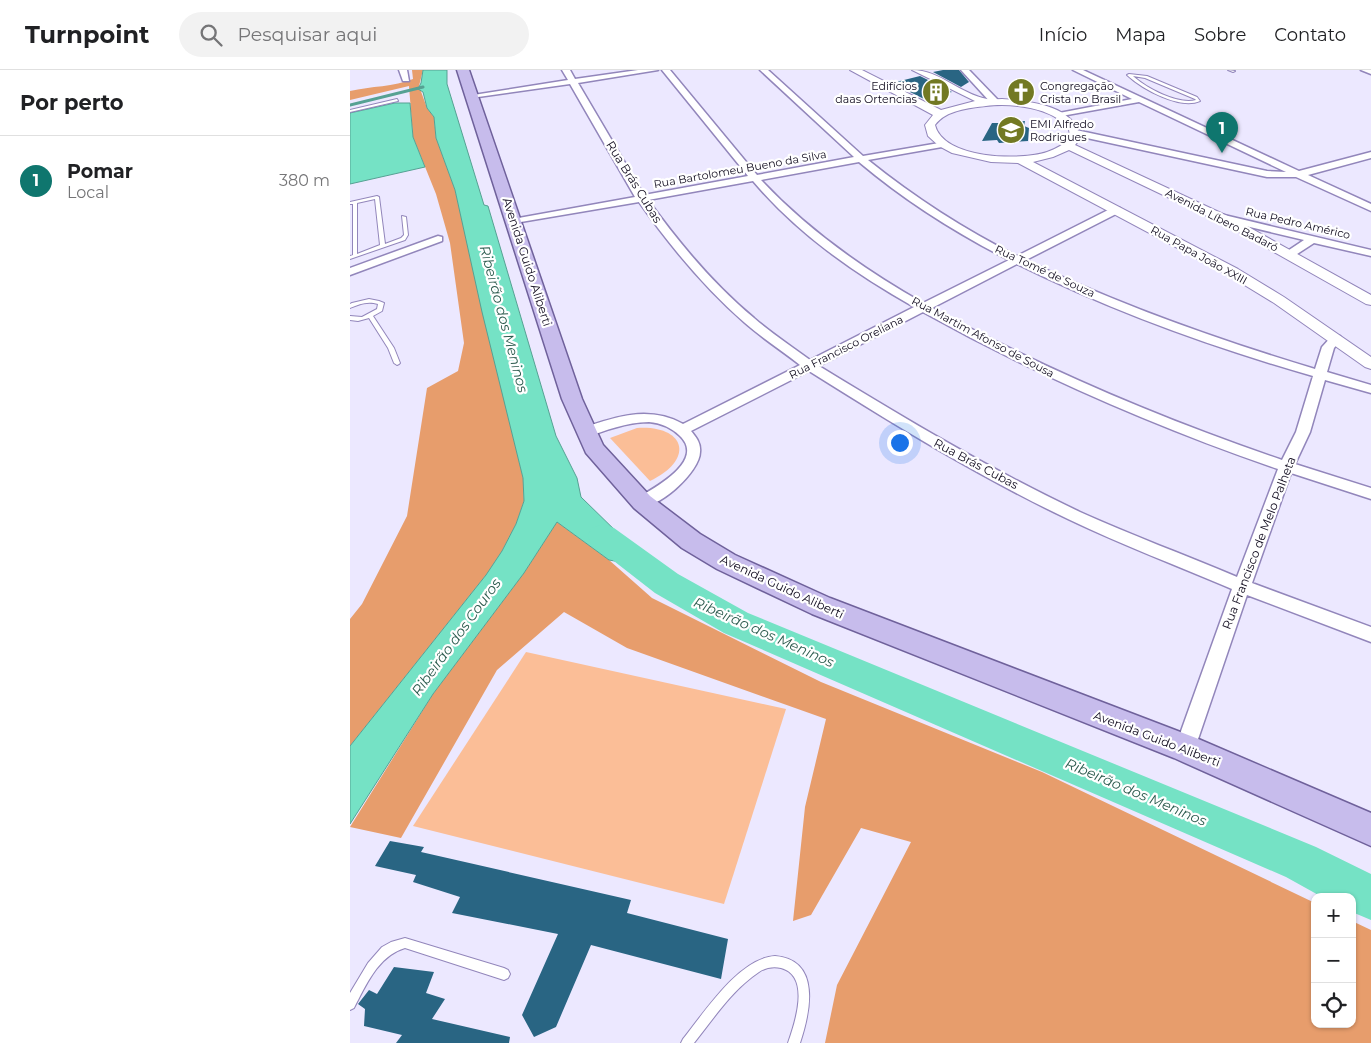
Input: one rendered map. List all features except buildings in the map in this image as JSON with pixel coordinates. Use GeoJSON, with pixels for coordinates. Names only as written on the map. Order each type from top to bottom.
{"type":"FeatureCollection","features":[{"type":"Feature","properties":{"kind":"main road","name":"Avenida Guido Aliberti"},"geometry":{"type":"LineString","coordinates":[[463,70],[572,399],[585,432],[604,460],[642,502],[667,523],[726,562],[786,591],[914,644],[1185,748],[1371,830]]}},
{"type":"Feature","properties":{"kind":"street"},"geometry":{"type":"LineString","coordinates":[[403,70],[406,79]]}},
{"type":"Feature","properties":{"kind":"street"},"geometry":{"type":"LineString","coordinates":[[471,96],[570,76],[654,70]]}},
{"type":"Feature","properties":{"kind":"street","name":"Rua Martim Afonso de Sousa"},"geometry":{"type":"LineString","coordinates":[[666,70],[756,178],[792,217],[841,255],[923,308],[1069,382],[1203,437],[1286,467],[1371,494]]}},
{"type":"Feature","properties":{"kind":"street","name":"Rua Tomé de Souza"},"geometry":{"type":"LineString","coordinates":[[764,70],[862,158],[923,205],[981,241],[1018,260],[1143,314],[1322,375],[1371,389]]}},
{"type":"Feature","properties":{"kind":"street"},"geometry":{"type":"LineString","coordinates":[[855,70],[940,114]]}},
{"type":"Feature","properties":{"kind":"street"},"geometry":{"type":"LineString","coordinates":[[917,70],[990,102]]}},
{"type":"Feature","properties":{"kind":"street"},"geometry":{"type":"LineString","coordinates":[[965,70],[990,102]]}},
{"type":"Feature","properties":{"kind":"street"},"geometry":{"type":"LineString","coordinates":[[1080,72],[1096,70]]}},
{"type":"Feature","properties":{"kind":"street"},"geometry":{"type":"LineString","coordinates":[[1080,72],[1371,208]]}},
{"type":"Feature","properties":{"kind":"street","name":"Rua Brás Cubas"},"geometry":{"type":"LineString","coordinates":[[570,76],[641,198],[670,238],[705,278],[750,321],[809,365],[906,426],[993,475],[1075,516],[1242,586],[1371,635]]}},
{"type":"Feature","properties":{"kind":"street"},"geometry":{"type":"LineString","coordinates":[[1059,115],[1138,100]]}},
{"type":"Feature","properties":{"kind":"street"},"geometry":{"type":"LineString","coordinates":[[990,102],[1030,106],[1059,115],[1072,124],[1076,133],[1076,139],[1069,146],[1047,156],[1019,160],[986,158],[966,154],[942,144],[932,134],[930,127],[933,120],[940,114],[967,104],[990,102]]}},
{"type":"Feature","properties":{"kind":"street"},"geometry":{"type":"LineString","coordinates":[[1076,133],[1267,174],[1298,175],[1371,156]]}},
{"type":"Feature","properties":{"kind":"street","name":"Rua Bartolomeu Bueno da Silva"},"geometry":{"type":"LineString","coordinates":[[513,222],[942,144]]}},
{"type":"Feature","properties":{"kind":"street","name":"Avenida Líbero Badaró"},"geometry":{"type":"LineString","coordinates":[[1069,146],[1220,217],[1290,254],[1371,301]]}},
{"type":"Feature","properties":{"kind":"street","name":"Rua Papa João XXIII"},"geometry":{"type":"LineString","coordinates":[[1019,160],[1233,272],[1371,364]]}},
{"type":"Feature","properties":{"kind":"street","name":"Rua Francisco Oreliana"},"geometry":{"type":"LineString","coordinates":[[683,429],[1116,210]]}},
{"type":"Feature","properties":{"kind":"street","name":"Rua Pedro Américo"},"geometry":{"type":"LineString","coordinates":[[1220,217],[1371,253]]}},
{"type":"Feature","properties":{"kind":"street"},"geometry":{"type":"LineString","coordinates":[[350,272],[438,239]]}},
{"type":"Feature","properties":{"kind":"street"},"geometry":{"type":"LineString","coordinates":[[1290,254],[1313,239]]}},
{"type":"Feature","properties":{"kind":"street","name":"Rua Francisco de Melo Palheta"},"geometry":{"type":"LineString","coordinates":[[1185,748],[1286,467],[1303,432],[1322,375],[1328,347],[1336,339]]}},
{"type":"Feature","properties":{"kind":"street"},"geometry":{"type":"LineString","coordinates":[[585,432],[630,419],[649,418],[671,422],[683,429],[694,446],[691,462],[676,479],[642,502]]}},
{"type":"Feature","properties":{"kind":"lane"},"geometry":{"type":"LineString","coordinates":[[1129,75],[1137,70]]}},
{"type":"Feature","properties":{"kind":"lane"},"geometry":{"type":"LineString","coordinates":[[1129,75],[1146,77],[1196,98],[1198,101],[1187,104],[1178,101],[1129,75]]}},
{"type":"Feature","properties":{"kind":"lane"},"geometry":{"type":"LineString","coordinates":[[350,111],[397,100]]}},
{"type":"Feature","properties":{"kind":"lane"},"geometry":{"type":"LineString","coordinates":[[382,246],[377,197],[352,202],[353,257],[382,246],[405,237],[404,217]]}},
{"type":"Feature","properties":{"kind":"lane"},"geometry":{"type":"LineString","coordinates":[[350,296],[358,302]]}},
{"type":"Feature","properties":{"kind":"lane"},"geometry":{"type":"LineString","coordinates":[[350,306],[358,302],[372,300],[381,303],[380,310],[370,316],[350,318]]}},
{"type":"Feature","properties":{"kind":"lane"},"geometry":{"type":"LineString","coordinates":[[370,316],[397,363]]}},
{"type":"Feature","properties":{"kind":"lane"},"geometry":{"type":"LineString","coordinates":[[350,1004],[371,967],[386,949],[396,944],[405,943],[504,974]]}},
{"type":"Feature","properties":{"kind":"lane"},"geometry":{"type":"LineString","coordinates":[[687,1043],[737,983],[765,963],[779,962],[791,965],[798,971],[804,988],[804,1010],[794,1043]]}},
{"type":"Feature","properties":{"kind":"shaded area"},"geometry":{"type":"Polygon","coordinates":[[[412,70],[423,70],[419,86],[427,108],[434,117],[436,138],[455,190],[523,478],[524,501],[516,524],[502,551],[486,575],[350,746],[350,619],[362,604],[407,516],[427,388],[458,371],[464,343],[450,243],[436,194],[413,137],[409,86],[350,100],[350,91],[398,84],[413,79],[412,70]]]}},
{"type":"Feature","properties":{"kind":"shaded area"},"geometry":{"type":"Polygon","coordinates":[[[637,428],[666,432],[679,445],[679,454],[674,463],[665,472],[650,481],[610,438],[637,428]]]}},
{"type":"Feature","properties":{"kind":"shaded area"},"geometry":{"type":"Polygon","coordinates":[[[557,522],[609,560],[652,598],[821,682],[1042,772],[1311,901],[1311,1028],[1356,1028],[1356,923],[1371,930],[1371,1043],[825,1043],[837,985],[911,842],[861,828],[811,915],[793,921],[805,807],[826,719],[627,648],[564,612],[497,670],[401,838],[350,827],[433,694],[524,573],[557,522]]]}},
{"type":"Feature","properties":{"kind":"shaded area"},"geometry":{"type":"Polygon","coordinates":[[[526,652],[786,709],[724,904],[413,826],[526,652]]]}},
{"type":"Feature","properties":{"kind":"water","name":"Ribeirão dos Couros"},"geometry":{"type":"Polygon","coordinates":[[[423,70],[447,70],[447,84],[484,205],[488,206],[556,436],[577,478],[581,497],[623,538],[637,565],[609,560],[557,522],[524,573],[433,694],[350,824],[350,746],[486,575],[502,551],[516,524],[524,501],[523,478],[482,312],[455,190],[436,138],[434,117],[427,108],[423,92],[418,89],[423,70]]]}},
{"type":"Feature","properties":{"kind":"water"},"geometry":{"type":"Polygon","coordinates":[[[395,103],[410,103],[413,137],[425,167],[350,184],[350,113],[395,103]]]}},
{"type":"Feature","properties":{"kind":"waterway"},"geometry":{"type":"LineString","coordinates":[[350,105],[423,87]]}},
{"type":"Feature","properties":{"kind":"waterway","name":"Ribeirão dos Meninos"},"geometry":{"type":"LineString","coordinates":[[603,536],[666,584],[736,623],[1301,862],[1371,898]]}},
{"type":"Feature","properties":{"kind":"place","name":"Edifícios daas Ortencias"},"geometry":{"type":"Point","coordinates":[936,92]}},
{"type":"Feature","properties":{"kind":"place","name":"Congregação Crista no Brasil"},"geometry":{"type":"Point","coordinates":[1021,92]}},
{"type":"Feature","properties":{"kind":"place","name":"EMI Alfredo Rodrigues"},"geometry":{"type":"Point","coordinates":[1011,130]}},
{"type":"Feature","properties":{"kind":"place","name":"Pomar"},"geometry":{"type":"Point","coordinates":[1222,153]}}]}
